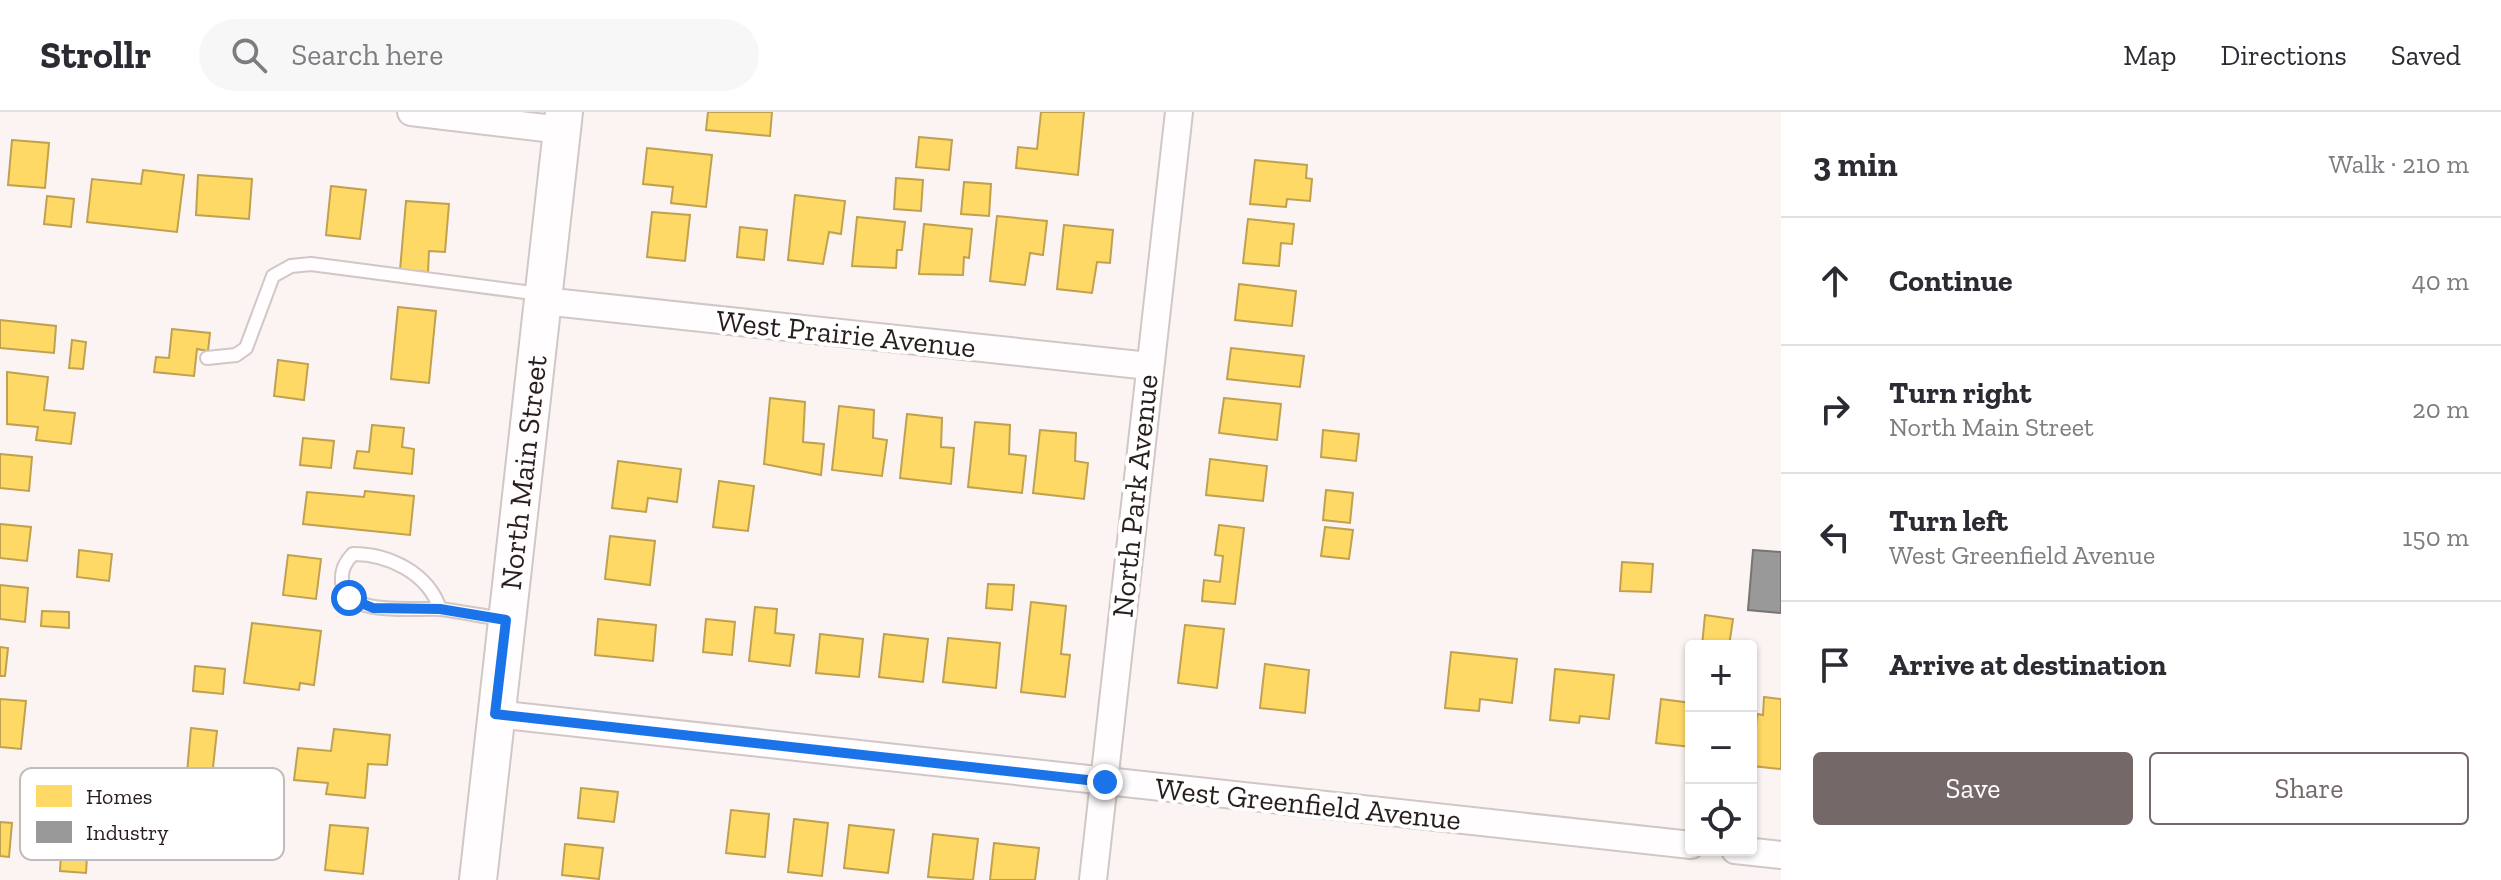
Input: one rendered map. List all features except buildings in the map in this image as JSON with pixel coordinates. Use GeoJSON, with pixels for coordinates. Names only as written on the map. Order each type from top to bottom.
{"type":"FeatureCollection","features":[{"type":"Feature","properties":{"kind":"street"},"geometry":{"type":"LineString","coordinates":[[411,112],[563,121]]}},
{"type":"Feature","properties":{"kind":"street","name":"North Park Avenue"},"geometry":{"type":"LineString","coordinates":[[1093,880],[1179,112]]}},
{"type":"Feature","properties":{"kind":"street","name":"North Main Street"},"geometry":{"type":"LineString","coordinates":[[478,880],[563,121]]}},
{"type":"Feature","properties":{"kind":"street","name":"West Prairie Avenue"},"geometry":{"type":"LineString","coordinates":[[543,298],[1149,366]]}},
{"type":"Feature","properties":{"kind":"street","name":"West Greenfield Avenue"},"geometry":{"type":"LineString","coordinates":[[495,714],[1685,844]]}},
{"type":"Feature","properties":{"kind":"street"},"geometry":{"type":"LineString","coordinates":[[1757,852],[1781,855]]}},
{"type":"Feature","properties":{"kind":"lane"},"geometry":{"type":"LineString","coordinates":[[207,358],[236,355],[246,348],[273,276],[291,266],[311,264],[543,298]]}},
{"type":"Feature","properties":{"kind":"lane"},"geometry":{"type":"LineString","coordinates":[[440,609],[435,595],[418,576],[391,561],[371,554],[353,554],[345,563],[342,584],[349,598],[373,608],[440,609],[506,620]]}},
{"type":"Feature","properties":{"kind":"route"},"geometry":{"type":"LineString","coordinates":[[349,598],[373,608],[440,609],[506,620],[495,714],[1105,782]]}}]}
